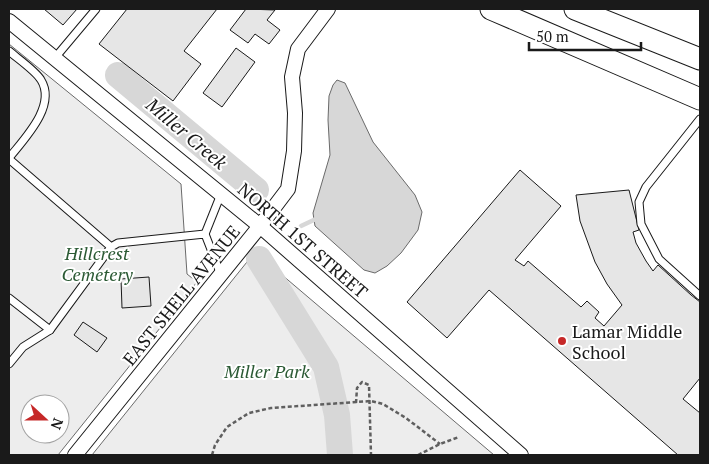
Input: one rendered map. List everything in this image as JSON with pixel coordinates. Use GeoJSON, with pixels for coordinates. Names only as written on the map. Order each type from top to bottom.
{"type":"FeatureCollection","features":[{"type":"Feature","properties":{"kind":"main road"},"geometry":{"type":"LineString","coordinates":[[491,9],[700,99]]}},
{"type":"Feature","properties":{"kind":"main road"},"geometry":{"type":"LineString","coordinates":[[575,9],[700,58]]}},
{"type":"Feature","properties":{"kind":"street","name":"EAST SHELL AVENUE"},"geometry":{"type":"LineString","coordinates":[[75,455],[288,189],[294,150],[295,113],[292,77],[298,49],[328,9]]}},
{"type":"Feature","properties":{"kind":"street","name":"NORTH 1ST STREET"},"geometry":{"type":"LineString","coordinates":[[9,21],[260,226],[521,455]]}},
{"type":"Feature","properties":{"kind":"lane"},"geometry":{"type":"LineString","coordinates":[[54,59],[96,9]]}},
{"type":"Feature","properties":{"kind":"lane"},"geometry":{"type":"LineString","coordinates":[[9,51],[41,80],[46,97],[40,118],[9,159],[111,246]]}},
{"type":"Feature","properties":{"kind":"lane"},"geometry":{"type":"LineString","coordinates":[[700,119],[646,187],[639,202],[642,224],[659,259],[700,296]]}},
{"type":"Feature","properties":{"kind":"lane"},"geometry":{"type":"LineString","coordinates":[[221,194],[205,234],[221,275]]}},
{"type":"Feature","properties":{"kind":"lane"},"geometry":{"type":"LineString","coordinates":[[9,364],[23,347],[50,330],[111,246],[205,234]]}},
{"type":"Feature","properties":{"kind":"lane"},"geometry":{"type":"LineString","coordinates":[[9,298],[50,330]]}},
{"type":"Feature","properties":{"kind":"path"},"geometry":{"type":"LineString","coordinates":[[355,403],[357,388],[362,382],[369,385],[371,401],[369,425],[371,455]]}},
{"type":"Feature","properties":{"kind":"path"},"geometry":{"type":"LineString","coordinates":[[212,455],[215,445],[227,427],[249,413],[271,408],[371,401],[383,404],[440,444]]}},
{"type":"Feature","properties":{"kind":"path"},"geometry":{"type":"LineString","coordinates":[[418,455],[459,437]]}},
{"type":"Feature","properties":{"kind":"green space","name":"Hillcrest Cemetery"},"geometry":{"type":"Polygon","coordinates":[[[9,44],[181,184],[187,274],[197,282],[70,440],[70,394],[20,394],[20,444],[67,444],[58,455],[9,455],[9,44]]]}},
{"type":"Feature","properties":{"kind":"green space","name":"Miller Park"},"geometry":{"type":"Polygon","coordinates":[[[255,252],[494,455],[92,455],[255,252]]]}},
{"type":"Feature","properties":{"kind":"shaded area"},"geometry":{"type":"Polygon","coordinates":[[[337,80],[345,83],[373,142],[415,195],[422,212],[418,230],[401,253],[387,266],[375,273],[364,270],[315,226],[313,213],[330,155],[329,96],[337,80]]]}},
{"type":"Feature","properties":{"kind":"building"},"geometry":{"type":"Polygon","coordinates":[[[44,9],[77,9],[63,25],[44,9]]]}},
{"type":"Feature","properties":{"kind":"building"},"geometry":{"type":"Polygon","coordinates":[[[127,9],[217,9],[184,51],[201,64],[173,101],[99,44],[127,9]]]}},
{"type":"Feature","properties":{"kind":"building"},"geometry":{"type":"Polygon","coordinates":[[[246,9],[275,10],[267,20],[280,30],[269,44],[255,34],[248,43],[230,30],[246,9]]]}},
{"type":"Feature","properties":{"kind":"building"},"geometry":{"type":"Polygon","coordinates":[[[236,48],[255,62],[222,107],[203,93],[236,48]]]}},
{"type":"Feature","properties":{"kind":"building"},"geometry":{"type":"Polygon","coordinates":[[[520,170],[561,206],[515,260],[524,266],[528,261],[581,307],[587,301],[599,312],[595,318],[604,326],[622,305],[607,284],[595,262],[580,221],[576,195],[629,190],[639,230],[633,232],[636,243],[646,261],[653,271],[658,265],[700,302],[700,378],[683,399],[700,413],[700,455],[678,455],[489,290],[447,338],[407,302],[520,170]]]}},
{"type":"Feature","properties":{"kind":"building"},"geometry":{"type":"Polygon","coordinates":[[[149,277],[151,306],[122,308],[121,279],[149,277]]]}},
{"type":"Feature","properties":{"kind":"building"},"geometry":{"type":"Polygon","coordinates":[[[83,322],[107,338],[97,352],[74,335],[83,322]]]}},
{"type":"Feature","properties":{"kind":"waterway","name":"Miller Creek"},"geometry":{"type":"LineString","coordinates":[[118,75],[256,190]]}},
{"type":"Feature","properties":{"kind":"waterway"},"geometry":{"type":"LineString","coordinates":[[301,226],[318,218]]}},
{"type":"Feature","properties":{"kind":"waterway","name":"Miller Creek"},"geometry":{"type":"LineString","coordinates":[[259,259],[326,367],[337,415],[340,455]]}},
{"type":"Feature","properties":{"kind":"place","name":"Lamar Middle School"},"geometry":{"type":"Point","coordinates":[562,341]}}]}
